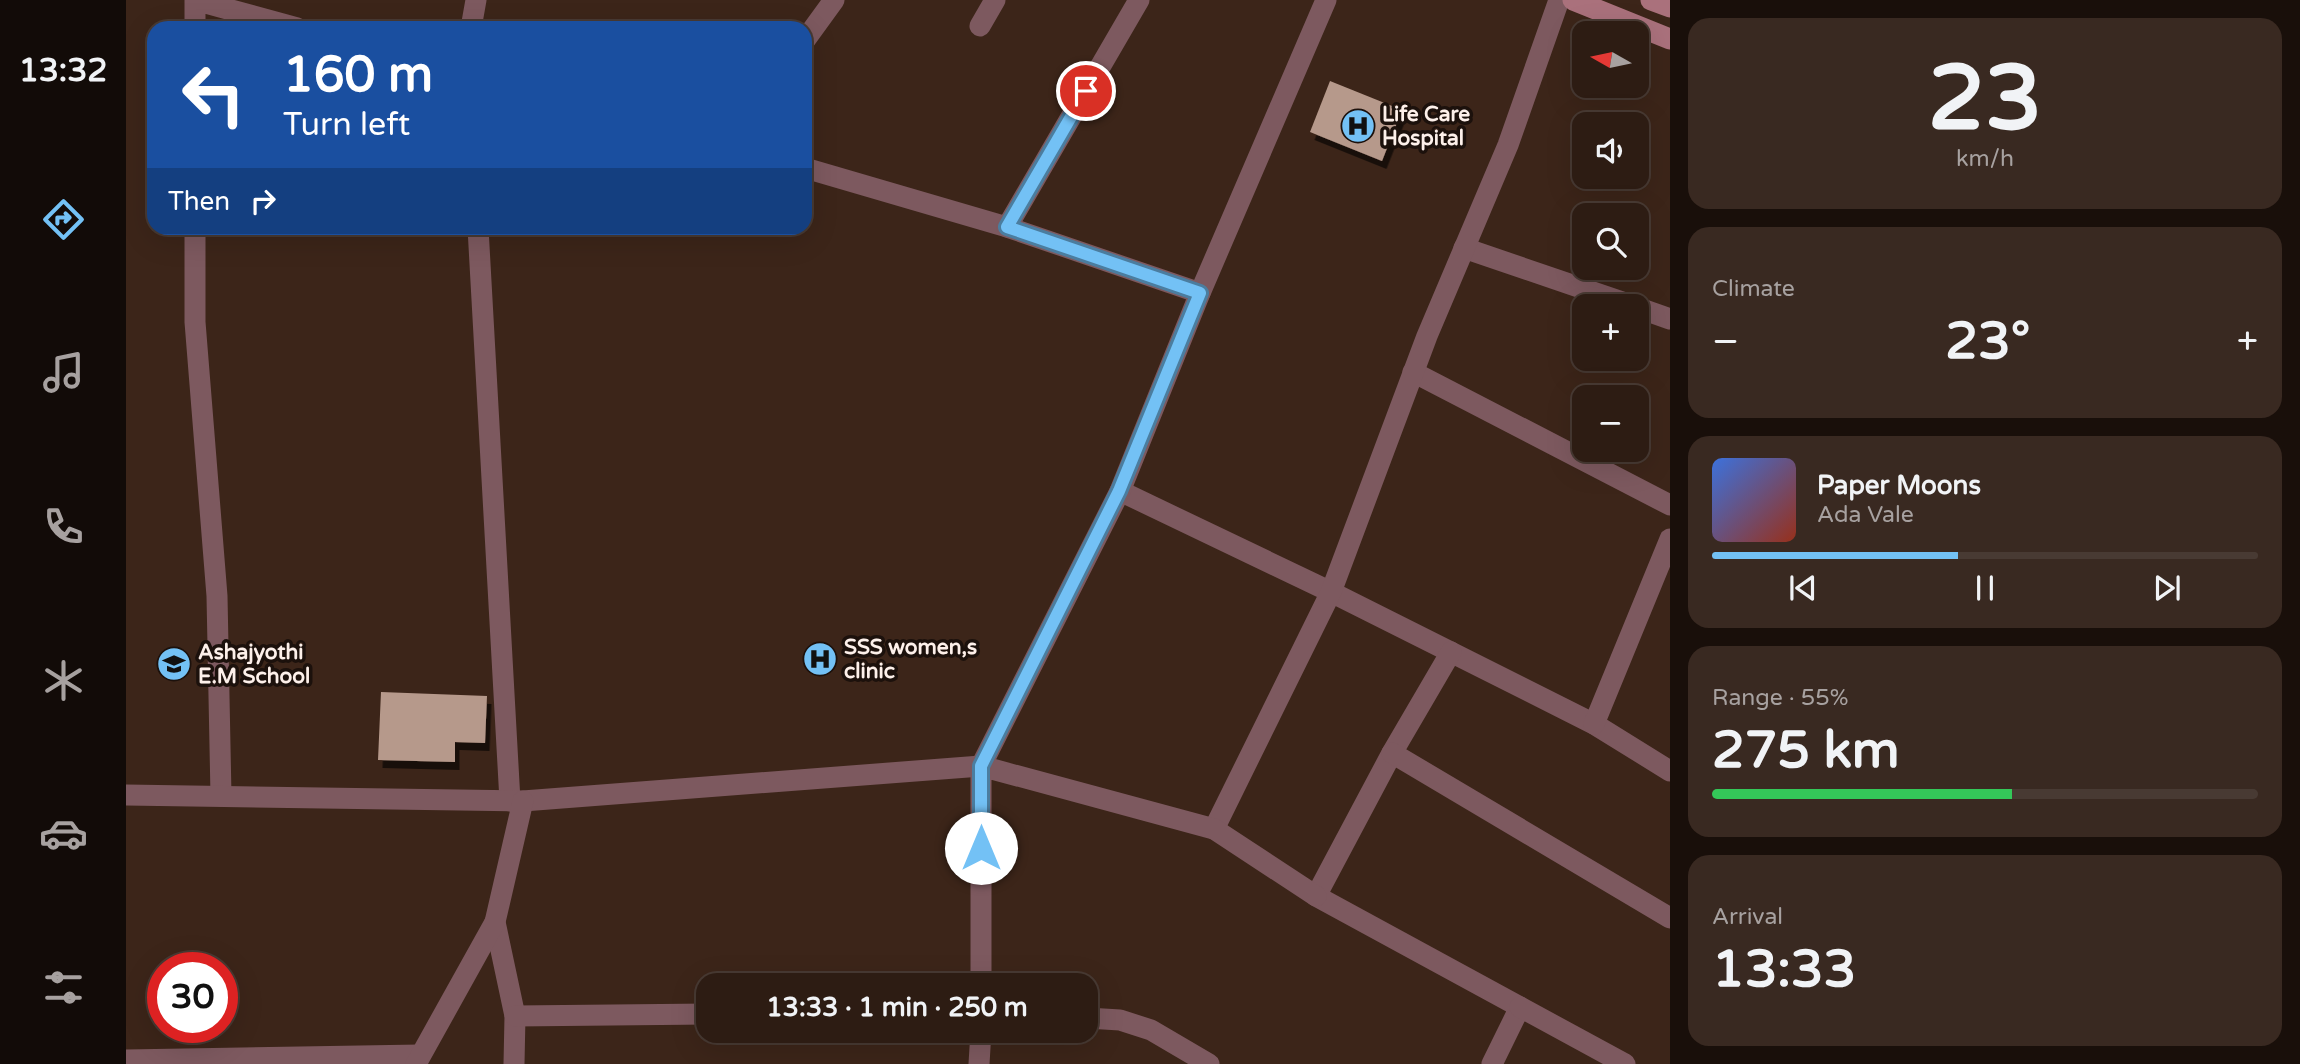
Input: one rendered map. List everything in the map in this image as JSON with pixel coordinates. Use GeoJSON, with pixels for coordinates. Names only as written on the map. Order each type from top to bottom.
{"type":"FeatureCollection","features":[{"type":"Feature","properties":{"kind":"street"},"geometry":{"type":"LineString","coordinates":[[195,21],[195,0],[272,21]]}},
{"type":"Feature","properties":{"kind":"street"},"geometry":{"type":"LineString","coordinates":[[472,21],[476,0]]}},
{"type":"Feature","properties":{"kind":"street"},"geometry":{"type":"LineString","coordinates":[[812,30],[834,0]]}},
{"type":"Feature","properties":{"kind":"street"},"geometry":{"type":"LineString","coordinates":[[980,26],[995,0]]}},
{"type":"Feature","properties":{"kind":"street"},"geometry":{"type":"LineString","coordinates":[[1007,227],[1139,0]]}},
{"type":"Feature","properties":{"kind":"street"},"geometry":{"type":"LineString","coordinates":[[981,973],[981,766],[1119,491],[1200,293],[1326,0]]}},
{"type":"Feature","properties":{"kind":"street"},"geometry":{"type":"LineString","coordinates":[[1214,829],[1331,592],[1413,372],[1508,145],[1559,0]]}},
{"type":"Feature","properties":{"kind":"street"},"geometry":{"type":"LineString","coordinates":[[1573,0],[1670,38]]}},
{"type":"Feature","properties":{"kind":"street"},"geometry":{"type":"LineString","coordinates":[[1651,0],[1670,7]]}},
{"type":"Feature","properties":{"kind":"street"},"geometry":{"type":"LineString","coordinates":[[812,170],[1007,227],[1200,293]]}},
{"type":"Feature","properties":{"kind":"street"},"geometry":{"type":"LineString","coordinates":[[195,235],[195,322],[217,596],[221,796]]}},
{"type":"Feature","properties":{"kind":"street"},"geometry":{"type":"LineString","coordinates":[[126,1060],[418,1060],[495,922],[517,801],[478,235]]}},
{"type":"Feature","properties":{"kind":"street"},"geometry":{"type":"LineString","coordinates":[[1464,248],[1597,294]]}},
{"type":"Feature","properties":{"kind":"street"},"geometry":{"type":"LineString","coordinates":[[1649,312],[1670,319]]}},
{"type":"Feature","properties":{"kind":"street"},"geometry":{"type":"LineString","coordinates":[[1413,372],[1670,505]]}},
{"type":"Feature","properties":{"kind":"street"},"geometry":{"type":"LineString","coordinates":[[1119,491],[1331,592],[1594,724],[1670,771]]}},
{"type":"Feature","properties":{"kind":"street"},"geometry":{"type":"LineString","coordinates":[[1594,724],[1670,539]]}},
{"type":"Feature","properties":{"kind":"street"},"geometry":{"type":"LineString","coordinates":[[1316,896],[1392,753],[1451,652]]}},
{"type":"Feature","properties":{"kind":"street"},"geometry":{"type":"LineString","coordinates":[[1392,753],[1670,918]]}},
{"type":"Feature","properties":{"kind":"street"},"geometry":{"type":"LineString","coordinates":[[126,795],[517,801],[981,766],[1214,829],[1316,896],[1625,1064]]}},
{"type":"Feature","properties":{"kind":"street"},"geometry":{"type":"LineString","coordinates":[[495,922],[516,1016],[514,1064]]}},
{"type":"Feature","properties":{"kind":"street"},"geometry":{"type":"LineString","coordinates":[[1492,1064],[1520,1007]]}},
{"type":"Feature","properties":{"kind":"street"},"geometry":{"type":"LineString","coordinates":[[516,1016],[696,1014]]}},
{"type":"Feature","properties":{"kind":"street"},"geometry":{"type":"LineString","coordinates":[[1098,1019],[1120,1020],[1151,1030],[1209,1064]]}},
{"type":"Feature","properties":{"kind":"street"},"geometry":{"type":"LineString","coordinates":[[979,1064],[980,1043]]}},
{"type":"Feature","properties":{"kind":"building"},"geometry":{"type":"Polygon","coordinates":[[[1330,81],[1402,110],[1382,161],[1310,132],[1330,81]]]}},
{"type":"Feature","properties":{"kind":"building"},"geometry":{"type":"Polygon","coordinates":[[[381,692],[487,696],[485,743],[455,742],[455,762],[378,760],[381,692]]]}},
{"type":"Feature","properties":{"kind":"place","name":"Life Care Hospital"},"geometry":{"type":"Point","coordinates":[1358,126]}},
{"type":"Feature","properties":{"kind":"place","name":"SSS women,s clinic"},"geometry":{"type":"Point","coordinates":[820,659]}},
{"type":"Feature","properties":{"kind":"place","name":"Ashajyothi E.M School"},"geometry":{"type":"Point","coordinates":[174,664]}},
{"type":"Feature","properties":{"kind":"route"},"geometry":{"type":"LineString","coordinates":[[981,848],[981,766],[1119,491],[1200,293],[1007,227],[1086,91]]}}]}
